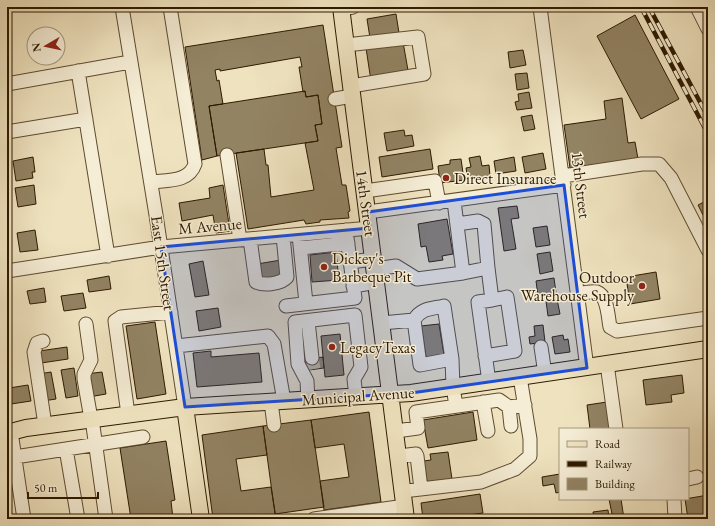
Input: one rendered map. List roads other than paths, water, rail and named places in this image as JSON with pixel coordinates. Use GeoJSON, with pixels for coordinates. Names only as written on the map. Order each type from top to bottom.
{"type":"FeatureCollection","features":[{"type":"Feature","properties":{"kind":"main road","name":"14th Street"},"geometry":{"type":"LineString","coordinates":[[345,8],[346,45],[392,394],[405,505]]}},
{"type":"Feature","properties":{"kind":"main road","name":"Municipal Avenue"},"geometry":{"type":"LineString","coordinates":[[9,432],[45,425],[185,406],[278,402],[431,390],[708,349]]}},
{"type":"Feature","properties":{"kind":"main road","name":"East 15th Street"},"geometry":{"type":"LineString","coordinates":[[185,406],[201,519]]}},
{"type":"Feature","properties":{"kind":"street","name":"East 15th Street"},"geometry":{"type":"LineString","coordinates":[[123,7],[130,62],[151,182],[185,406]]}},
{"type":"Feature","properties":{"kind":"street"},"geometry":{"type":"LineString","coordinates":[[151,182],[186,177],[192,171],[195,164],[170,7]]}},
{"type":"Feature","properties":{"kind":"street","name":"13th Street"},"geometry":{"type":"LineString","coordinates":[[540,7],[587,368]]}},
{"type":"Feature","properties":{"kind":"street"},"geometry":{"type":"LineString","coordinates":[[697,7],[708,29]]}},
{"type":"Feature","properties":{"kind":"street"},"geometry":{"type":"LineString","coordinates":[[335,99],[352,91],[424,74],[418,37],[346,45]]}},
{"type":"Feature","properties":{"kind":"street"},"geometry":{"type":"LineString","coordinates":[[7,84],[130,62]]}},
{"type":"Feature","properties":{"kind":"street"},"geometry":{"type":"LineString","coordinates":[[78,71],[108,256]]}},
{"type":"Feature","properties":{"kind":"street"},"geometry":{"type":"LineString","coordinates":[[7,132],[86,119]]}},
{"type":"Feature","properties":{"kind":"street"},"geometry":{"type":"LineString","coordinates":[[227,155],[245,240],[256,282],[260,284],[276,283],[285,280],[287,277],[283,236]]}},
{"type":"Feature","properties":{"kind":"street"},"geometry":{"type":"LineString","coordinates":[[368,212],[454,201],[642,164],[659,164],[671,178],[708,250]]}},
{"type":"Feature","properties":{"kind":"street"},"geometry":{"type":"LineString","coordinates":[[365,191],[435,181],[439,203]]}},
{"type":"Feature","properties":{"kind":"street"},"geometry":{"type":"LineString","coordinates":[[454,201],[463,272]]}},
{"type":"Feature","properties":{"kind":"street"},"geometry":{"type":"LineString","coordinates":[[457,224],[478,221],[484,224],[492,300]]}},
{"type":"Feature","properties":{"kind":"street","name":"M Avenue"},"geometry":{"type":"LineString","coordinates":[[7,271],[161,247],[299,235],[347,237],[370,228]]}},
{"type":"Feature","properties":{"kind":"street"},"geometry":{"type":"LineString","coordinates":[[299,235],[306,303]]}},
{"type":"Feature","properties":{"kind":"street"},"geometry":{"type":"LineString","coordinates":[[286,306],[355,298],[347,237],[301,248]]}},
{"type":"Feature","properties":{"kind":"street"},"geometry":{"type":"LineString","coordinates":[[350,262],[375,270]]}},
{"type":"Feature","properties":{"kind":"street"},"geometry":{"type":"LineString","coordinates":[[353,286],[375,270],[396,266],[417,279],[488,268]]}},
{"type":"Feature","properties":{"kind":"street"},"geometry":{"type":"LineString","coordinates":[[578,294],[596,292],[600,294],[606,304],[610,327],[617,331],[708,318]]}},
{"type":"Feature","properties":{"kind":"street"},"geometry":{"type":"LineString","coordinates":[[485,356],[515,351],[507,297],[478,302],[485,356],[489,382]]}},
{"type":"Feature","properties":{"kind":"street"},"geometry":{"type":"LineString","coordinates":[[452,359],[420,365],[414,320],[418,313],[423,310],[444,306],[452,359],[452,387],[456,406]]}},
{"type":"Feature","properties":{"kind":"street"},"geometry":{"type":"LineString","coordinates":[[128,414],[115,321],[121,317],[171,312]]}},
{"type":"Feature","properties":{"kind":"street"},"geometry":{"type":"LineString","coordinates":[[307,381],[298,364],[295,322],[355,315],[361,368],[354,378],[356,396]]}},
{"type":"Feature","properties":{"kind":"street"},"geometry":{"type":"LineString","coordinates":[[382,323],[414,320]]}},
{"type":"Feature","properties":{"kind":"street"},"geometry":{"type":"LineString","coordinates":[[308,321],[313,364],[307,381],[308,400]]}},
{"type":"Feature","properties":{"kind":"street"},"geometry":{"type":"LineString","coordinates":[[86,324],[91,360],[84,374],[84,379],[92,419],[106,519]]}},
{"type":"Feature","properties":{"kind":"street"},"geometry":{"type":"LineString","coordinates":[[176,346],[268,336],[274,344],[278,402],[274,425]]}},
{"type":"Feature","properties":{"kind":"street"},"geometry":{"type":"LineString","coordinates":[[44,341],[37,343],[34,352],[45,425]]}},
{"type":"Feature","properties":{"kind":"street"},"geometry":{"type":"LineString","coordinates":[[541,347],[545,374]]}},
{"type":"Feature","properties":{"kind":"street"},"geometry":{"type":"LineString","coordinates":[[607,364],[616,428]]}},
{"type":"Feature","properties":{"kind":"street"},"geometry":{"type":"LineString","coordinates":[[314,519],[405,505],[421,489],[481,482],[515,469],[530,456],[530,439],[520,377]]}},
{"type":"Feature","properties":{"kind":"street"},"geometry":{"type":"LineString","coordinates":[[473,384],[488,432]]}},
{"type":"Feature","properties":{"kind":"street"},"geometry":{"type":"LineString","coordinates":[[431,390],[434,410]]}},
{"type":"Feature","properties":{"kind":"street"},"geometry":{"type":"LineString","coordinates":[[396,431],[418,428],[416,412],[499,400],[509,407],[525,405]]}},
{"type":"Feature","properties":{"kind":"street"},"geometry":{"type":"LineString","coordinates":[[509,407],[511,426]]}},
{"type":"Feature","properties":{"kind":"street"},"geometry":{"type":"LineString","coordinates":[[9,432],[11,459],[24,519]]}},
{"type":"Feature","properties":{"kind":"street"},"geometry":{"type":"LineString","coordinates":[[11,459],[143,437]]}},
{"type":"Feature","properties":{"kind":"street"},"geometry":{"type":"LineString","coordinates":[[66,449],[78,519]]}},
{"type":"Feature","properties":{"kind":"street"},"geometry":{"type":"LineString","coordinates":[[399,456],[417,456],[421,489]]}},
{"type":"Feature","properties":{"kind":"street"},"geometry":{"type":"LineString","coordinates":[[674,500],[675,519]]}},
{"type":"Feature","properties":{"kind":"tunnel"},"geometry":{"type":"LineString","coordinates":[[312,358],[314,369]]}},
{"type":"Feature","properties":{"kind":"railway"},"geometry":{"type":"LineString","coordinates":[[641,7],[708,134]]}},
{"type":"Feature","properties":{"kind":"railway"},"geometry":{"type":"LineString","coordinates":[[649,7],[708,117]]}},
{"type":"Feature","properties":{"kind":"place","name":"Direct Insurance"},"geometry":{"type":"Point","coordinates":[446,178]}},
{"type":"Feature","properties":{"kind":"place","name":"Dickey's Barbeque Pit"},"geometry":{"type":"Point","coordinates":[324,267]}},
{"type":"Feature","properties":{"kind":"place","name":"Outdoor Warehouse Supply"},"geometry":{"type":"Point","coordinates":[642,286]}},
{"type":"Feature","properties":{"kind":"place","name":"LegacyTexas"},"geometry":{"type":"Point","coordinates":[332,347]}}]}
